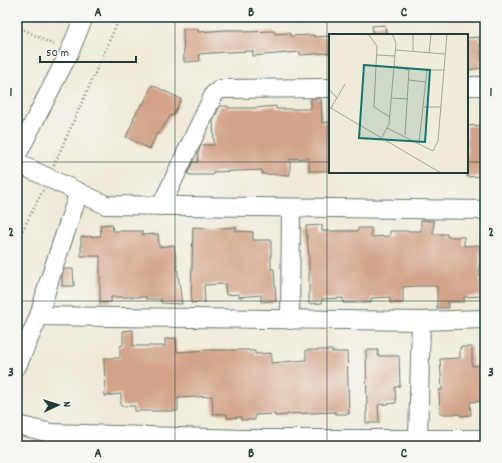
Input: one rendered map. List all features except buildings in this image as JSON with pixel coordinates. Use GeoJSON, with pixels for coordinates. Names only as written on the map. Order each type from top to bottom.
{"type":"FeatureCollection","features":[{"type":"Feature","properties":{"kind":"street"},"geometry":{"type":"LineString","coordinates":[[17,156],[69,53],[84,17]]}},
{"type":"Feature","properties":{"kind":"street"},"geometry":{"type":"LineString","coordinates":[[468,86],[485,86]]}},
{"type":"Feature","properties":{"kind":"street"},"geometry":{"type":"LineString","coordinates":[[161,206],[214,94],[220,89],[329,88]]}},
{"type":"Feature","properties":{"kind":"street"},"geometry":{"type":"LineString","coordinates":[[17,163],[106,205],[485,210]]}},
{"type":"Feature","properties":{"kind":"street"},"geometry":{"type":"LineString","coordinates":[[17,366],[39,316],[78,192]]}},
{"type":"Feature","properties":{"kind":"street"},"geometry":{"type":"LineString","coordinates":[[290,320],[291,208]]}},
{"type":"Feature","properties":{"kind":"street"},"geometry":{"type":"LineString","coordinates":[[39,316],[421,321],[485,319]]}},
{"type":"Feature","properties":{"kind":"street"},"geometry":{"type":"LineString","coordinates":[[418,439],[421,321]]}},
{"type":"Feature","properties":{"kind":"street"},"geometry":{"type":"LineString","coordinates":[[17,425],[51,433],[244,443],[485,439]]}},
{"type":"Feature","properties":{"kind":"path"},"geometry":{"type":"LineString","coordinates":[[17,241],[49,178],[120,17]]}},
{"type":"Feature","properties":{"kind":"path"},"geometry":{"type":"LineString","coordinates":[[17,26],[69,53]]}}]}
